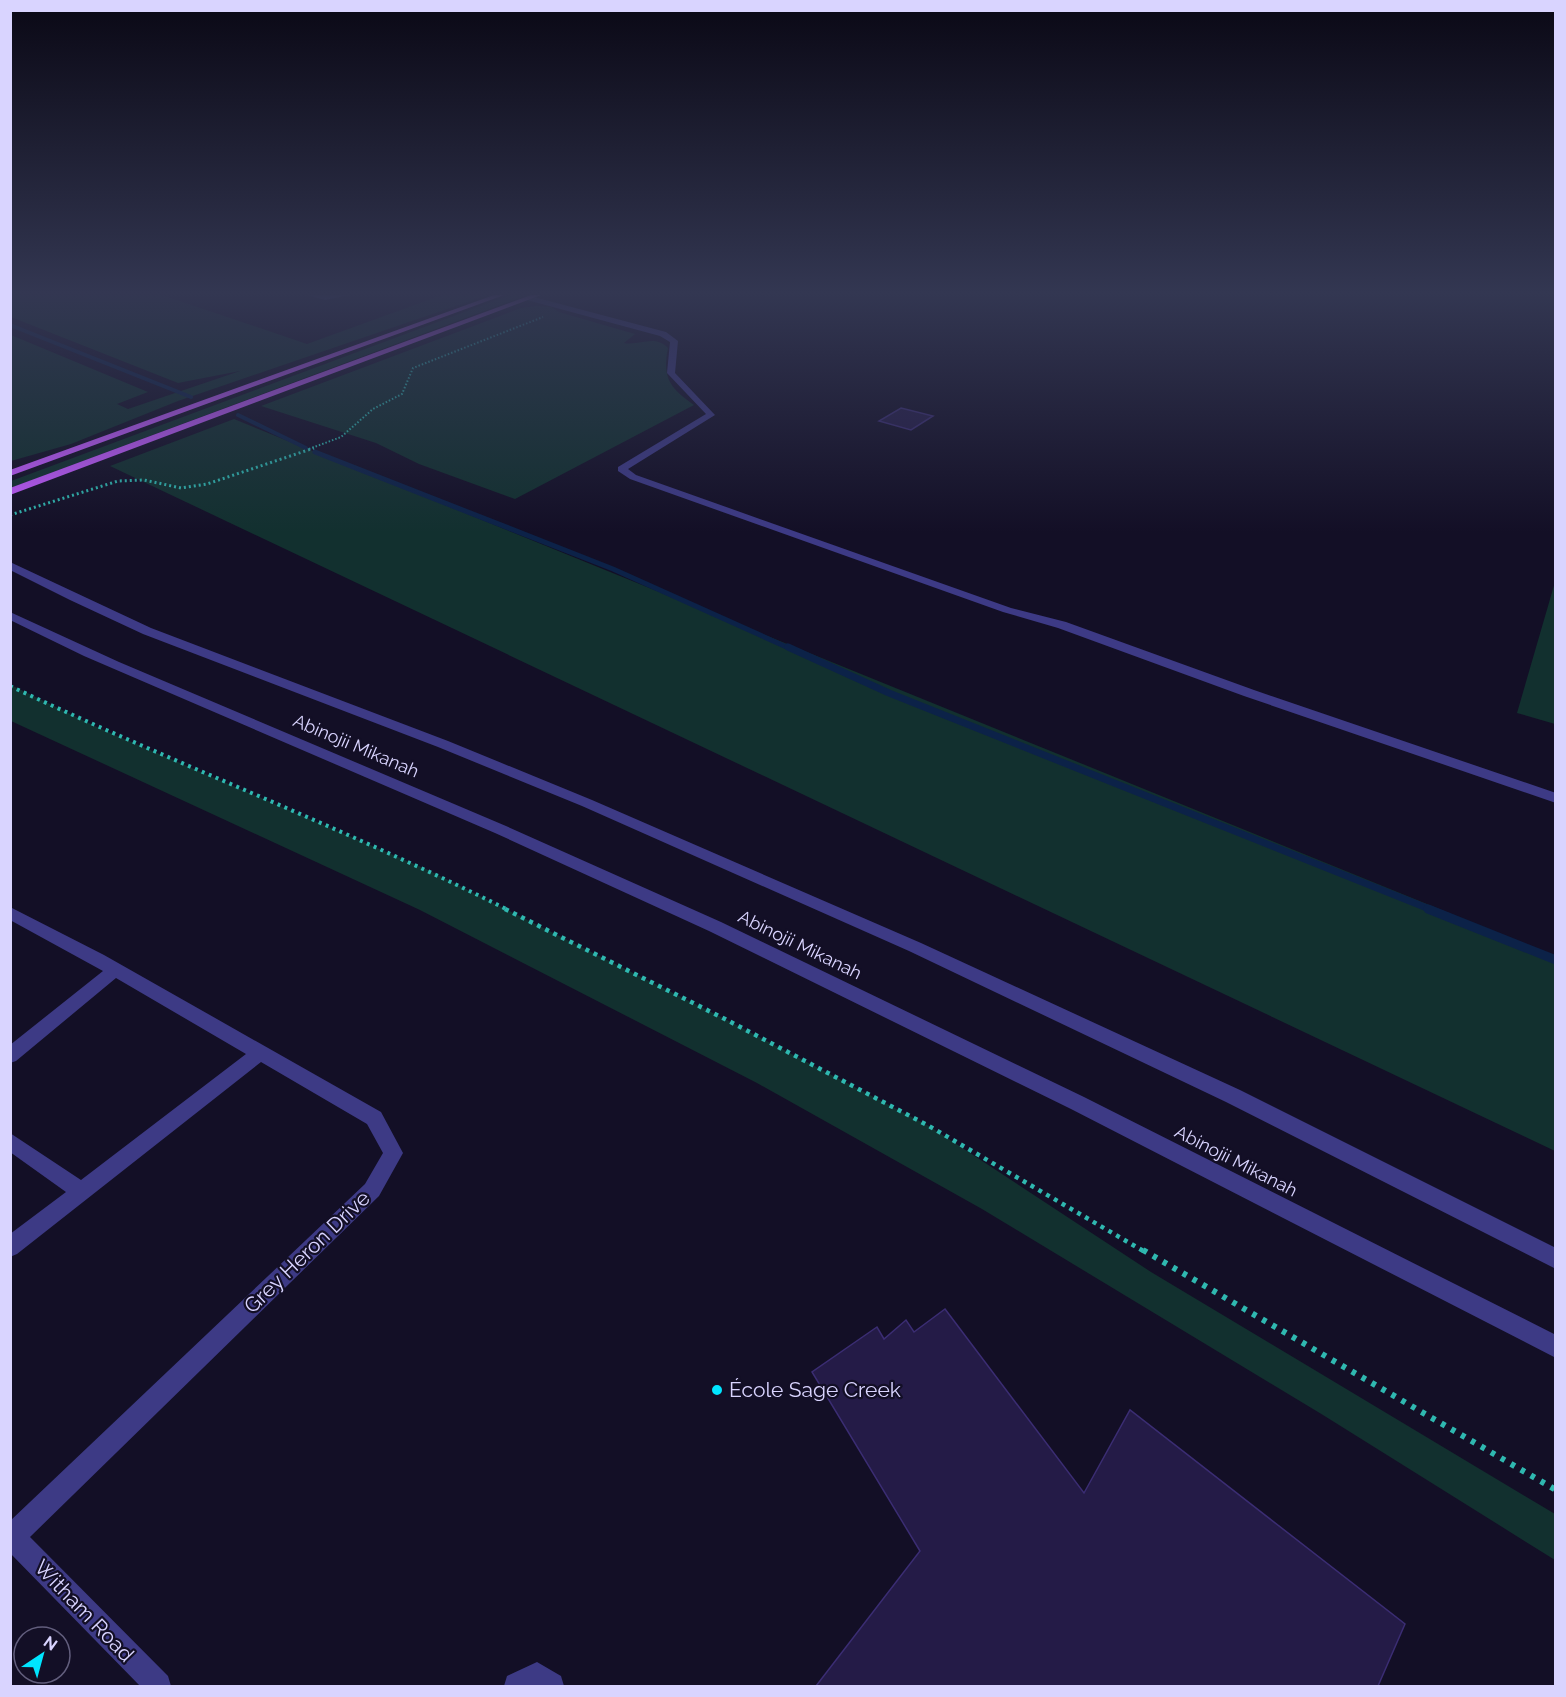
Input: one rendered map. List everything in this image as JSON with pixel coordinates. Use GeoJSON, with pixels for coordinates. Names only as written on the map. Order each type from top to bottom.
{"type":"FeatureCollection","features":[{"type":"Feature","properties":{"kind":"main road"},"geometry":{"type":"LineString","coordinates":[[10,473],[281,374]]}},
{"type":"Feature","properties":{"kind":"main road"},"geometry":{"type":"LineString","coordinates":[[14,491],[327,374]]}},
{"type":"Feature","properties":{"kind":"main road"},"geometry":{"type":"LineString","coordinates":[[10,464],[81,446]]}},
{"type":"Feature","properties":{"kind":"street"},"geometry":{"type":"LineString","coordinates":[[672,374],[711,415],[621,469],[633,477],[1007,610],[1062,625],[1249,693],[1556,798]]}},
{"type":"Feature","properties":{"kind":"street","name":"Abinojii Mikanah"},"geometry":{"type":"LineString","coordinates":[[10,565],[74,598],[147,631],[536,782],[873,928],[1233,1096],[1556,1259]]}},
{"type":"Feature","properties":{"kind":"street","name":"Abinojii Mikanah"},"geometry":{"type":"LineString","coordinates":[[10,615],[87,653],[499,828],[715,926],[1069,1098],[1556,1347]]}},
{"type":"Feature","properties":{"kind":"street","name":"Grey Heron Drive"},"geometry":{"type":"LineString","coordinates":[[10,914],[115,969],[374,1118],[393,1153],[372,1190],[11,1536]]}},
{"type":"Feature","properties":{"kind":"street"},"geometry":{"type":"LineString","coordinates":[[10,1056],[115,969]]}},
{"type":"Feature","properties":{"kind":"street"},"geometry":{"type":"LineString","coordinates":[[10,1247],[261,1053]]}},
{"type":"Feature","properties":{"kind":"street"},"geometry":{"type":"LineString","coordinates":[[10,1141],[82,1192]]}},
{"type":"Feature","properties":{"kind":"street","name":"Witham Road"},"geometry":{"type":"LineString","coordinates":[[11,1536],[158,1686]]}},
{"type":"Feature","properties":{"kind":"street"},"geometry":{"type":"LineString","coordinates":[[517,1686],[537,1675],[551,1686]]}},
{"type":"Feature","properties":{"kind":"path"},"geometry":{"type":"LineString","coordinates":[[10,515],[109,482],[138,480],[169,487],[193,487],[233,478],[348,435],[369,412],[401,395],[406,387],[408,374]]}},
{"type":"Feature","properties":{"kind":"path"},"geometry":{"type":"LineString","coordinates":[[10,686],[97,727],[353,836],[436,874],[725,1019],[1001,1167],[1556,1491]]}},
{"type":"Feature","properties":{"kind":"green space"},"geometry":{"type":"Polygon","coordinates":[[[11,374],[105,374],[148,392],[117,404],[128,409],[231,374],[256,374],[178,401],[71,444],[11,461],[11,374]]]}},
{"type":"Feature","properties":{"kind":"green space"},"geometry":{"type":"Polygon","coordinates":[[[156,374],[224,374],[178,383],[156,374]]]}},
{"type":"Feature","properties":{"kind":"green space"},"geometry":{"type":"Polygon","coordinates":[[[298,374],[315,374],[11,488],[11,481],[298,374]]]}},
{"type":"Feature","properties":{"kind":"green space"},"geometry":{"type":"Polygon","coordinates":[[[345,374],[667,374],[679,393],[694,405],[515,499],[419,464],[376,443],[261,406],[345,374]]]}},
{"type":"Feature","properties":{"kind":"green space"},"geometry":{"type":"Polygon","coordinates":[[[234,419],[1555,956],[1555,1151],[110,466],[234,419]]]}},
{"type":"Feature","properties":{"kind":"green space"},"geometry":{"type":"Polygon","coordinates":[[[1555,582],[1555,724],[1517,713],[1555,582]]]}},
{"type":"Feature","properties":{"kind":"green space"},"geometry":{"type":"Polygon","coordinates":[[[11,685],[97,727],[428,870],[725,1019],[929,1126],[1151,1272],[1555,1514],[1555,1560],[1323,1415],[982,1209],[757,1083],[420,910],[11,721],[11,685]]]}},
{"type":"Feature","properties":{"kind":"building"},"geometry":{"type":"Polygon","coordinates":[[[901,408],[933,416],[911,430],[879,421],[901,408]]]}},
{"type":"Feature","properties":{"kind":"building","name":"École Sage Creek"},"geometry":{"type":"Polygon","coordinates":[[[945,1309],[1084,1493],[1130,1410],[1405,1624],[1378,1686],[816,1686],[920,1551],[812,1372],[877,1327],[884,1339],[906,1320],[914,1332],[945,1309]]]}},
{"type":"Feature","properties":{"kind":"waterway"},"geometry":{"type":"LineString","coordinates":[[134,374],[191,397]]}},
{"type":"Feature","properties":{"kind":"waterway"},"geometry":{"type":"LineString","coordinates":[[238,415],[306,448]]}},
{"type":"Feature","properties":{"kind":"waterway"},"geometry":{"type":"LineString","coordinates":[[315,452],[613,569],[791,649]]}},
{"type":"Feature","properties":{"kind":"waterway"},"geometry":{"type":"LineString","coordinates":[[788,647],[889,693],[1432,910]]}},
{"type":"Feature","properties":{"kind":"waterway"},"geometry":{"type":"LineString","coordinates":[[1428,909],[1556,960]]}},
{"type":"Feature","properties":{"kind":"place","name":"École Sage Creek"},"geometry":{"type":"Point","coordinates":[717,1390]}}]}
